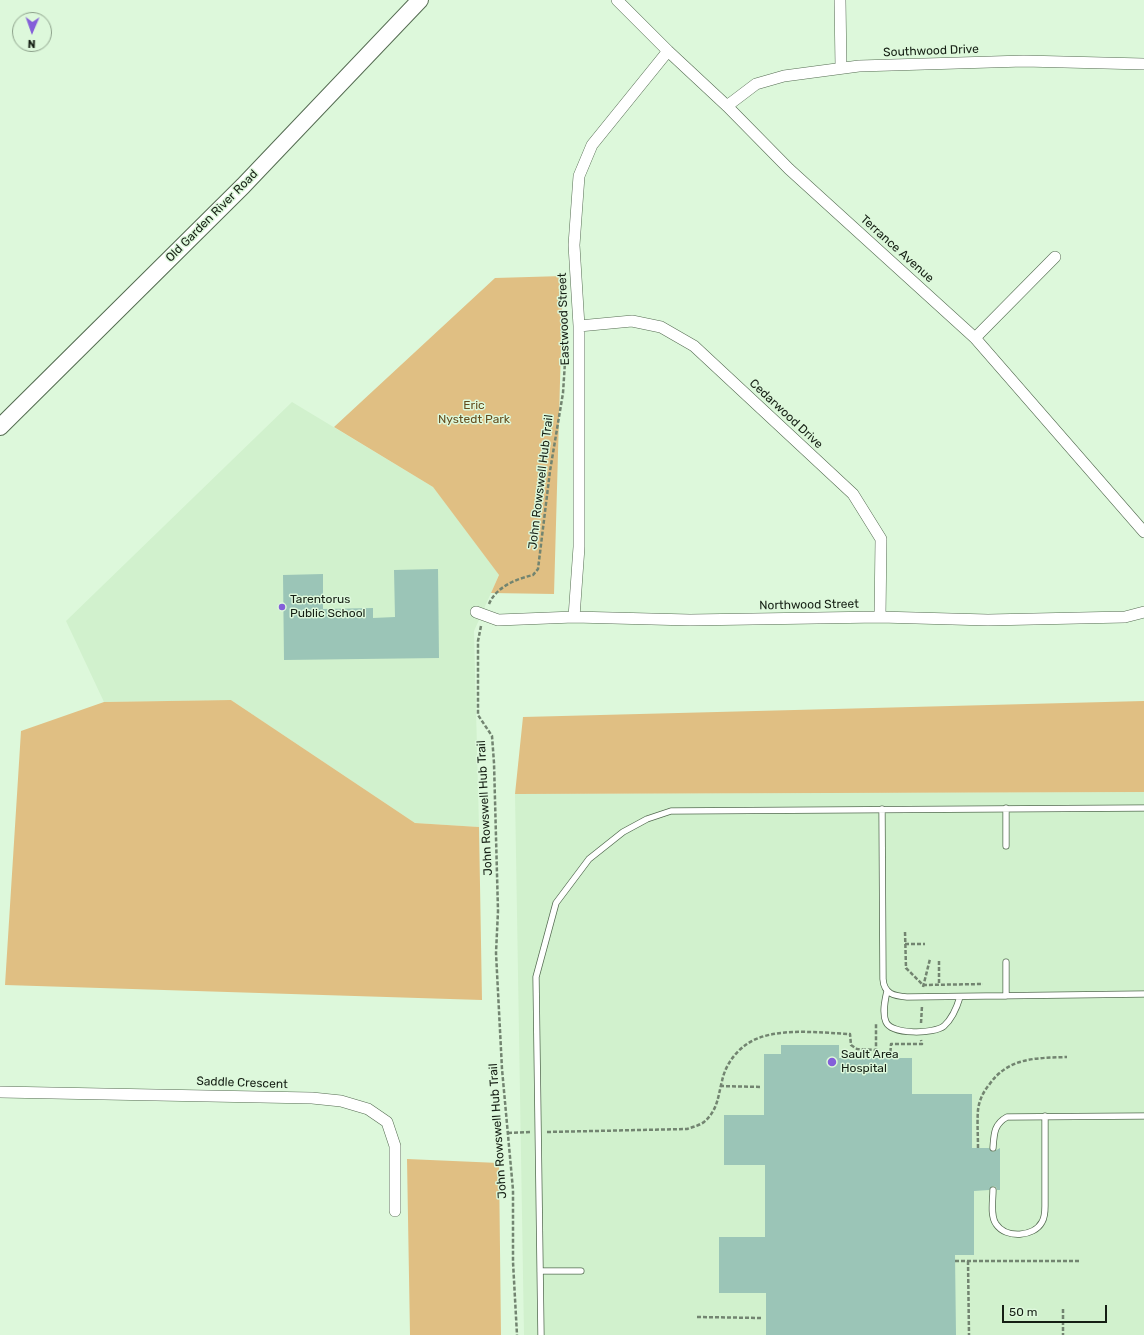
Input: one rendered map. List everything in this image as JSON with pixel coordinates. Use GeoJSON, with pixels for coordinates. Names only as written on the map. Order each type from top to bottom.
{"type":"FeatureCollection","features":[{"type":"Feature","properties":{"kind":"main road","name":"Old Garden River Road"},"geometry":{"type":"LineString","coordinates":[[0,427],[242,186],[420,0]]}},
{"type":"Feature","properties":{"kind":"street","name":"Terrance Avenue"},"geometry":{"type":"LineString","coordinates":[[617,0],[668,51],[727,106],[789,169],[975,338],[1142,525]]}},
{"type":"Feature","properties":{"kind":"street"},"geometry":{"type":"LineString","coordinates":[[840,0],[841,68]]}},
{"type":"Feature","properties":{"kind":"street","name":"Eastwood Street"},"geometry":{"type":"LineString","coordinates":[[574,617],[579,547],[579,326],[574,245],[579,176],[592,145],[668,51]]}},
{"type":"Feature","properties":{"kind":"street","name":"Southwood Drive"},"geometry":{"type":"LineString","coordinates":[[727,106],[756,84],[784,76],[859,66],[1024,61],[1144,64]]}},
{"type":"Feature","properties":{"kind":"street"},"geometry":{"type":"LineString","coordinates":[[975,338],[1055,257]]}},
{"type":"Feature","properties":{"kind":"street","name":"Cedarwood Drive"},"geometry":{"type":"LineString","coordinates":[[579,326],[632,321],[662,327],[694,346],[853,494],[881,539],[880,617]]}},
{"type":"Feature","properties":{"kind":"street","name":"Northwood Street"},"geometry":{"type":"LineString","coordinates":[[480,614],[498,620],[574,617],[690,620],[880,617],[988,620],[1125,617],[1144,612]]}},
{"type":"Feature","properties":{"kind":"street","name":"Saddle Crescent"},"geometry":{"type":"LineString","coordinates":[[0,1092],[312,1098],[341,1101],[368,1108],[387,1122],[395,1146],[395,1211]]}},
{"type":"Feature","properties":{"kind":"lane"},"geometry":{"type":"LineString","coordinates":[[1006,808],[1006,846]]}},
{"type":"Feature","properties":{"kind":"lane"},"geometry":{"type":"LineString","coordinates":[[541,1335],[536,977],[556,903],[588,859],[623,832],[647,819],[671,811],[1144,808]]}},
{"type":"Feature","properties":{"kind":"lane"},"geometry":{"type":"LineString","coordinates":[[882,809],[883,964],[884,985],[887,991],[896,996],[922,997],[1144,994]]}},
{"type":"Feature","properties":{"kind":"lane"},"geometry":{"type":"LineString","coordinates":[[1006,962],[1006,996]]}},
{"type":"Feature","properties":{"kind":"lane"},"geometry":{"type":"LineString","coordinates":[[887,991],[884,1004],[886,1022],[891,1028],[898,1031],[936,1031],[943,1026],[955,1011],[960,996]]}},
{"type":"Feature","properties":{"kind":"lane"},"geometry":{"type":"LineString","coordinates":[[993,1148],[994,1131],[1000,1120],[1007,1116],[1144,1116]]}},
{"type":"Feature","properties":{"kind":"lane"},"geometry":{"type":"LineString","coordinates":[[993,1190],[994,1216],[996,1224],[1002,1230],[1023,1234],[1032,1232],[1043,1221],[1045,1206],[1044,1116]]}},
{"type":"Feature","properties":{"kind":"lane"},"geometry":{"type":"LineString","coordinates":[[540,1271],[581,1271]]}},
{"type":"Feature","properties":{"kind":"path","name":"John Rowswell Hub Trail"},"geometry":{"type":"LineString","coordinates":[[517,1335],[513,1262],[513,1190],[496,953],[498,910],[494,762],[492,736],[478,715],[478,642],[480,614],[493,596],[506,585],[524,577],[533,575],[538,569],[551,464],[563,393],[565,361]]}},
{"type":"Feature","properties":{"kind":"path"},"geometry":{"type":"LineString","coordinates":[[905,932],[906,968],[923,985],[983,984]]}},
{"type":"Feature","properties":{"kind":"path"},"geometry":{"type":"LineString","coordinates":[[906,944],[925,944]]}},
{"type":"Feature","properties":{"kind":"path"},"geometry":{"type":"LineString","coordinates":[[890,1058],[891,1044],[922,1044],[921,1031],[923,985],[930,959]]}},
{"type":"Feature","properties":{"kind":"path"},"geometry":{"type":"LineString","coordinates":[[938,961],[939,985]]}},
{"type":"Feature","properties":{"kind":"path"},"geometry":{"type":"LineString","coordinates":[[508,1133],[687,1129],[703,1123],[712,1113],[718,1103],[722,1079],[732,1058],[748,1043],[767,1036],[790,1032],[850,1034],[851,1045],[857,1049],[876,1050],[876,1023],[886,1022]]}},
{"type":"Feature","properties":{"kind":"path"},"geometry":{"type":"LineString","coordinates":[[978,1148],[978,1110],[980,1101],[992,1080],[1004,1069],[1014,1063],[1028,1059],[1067,1056]]}},
{"type":"Feature","properties":{"kind":"path"},"geometry":{"type":"LineString","coordinates":[[720,1086],[762,1087]]}},
{"type":"Feature","properties":{"kind":"path"},"geometry":{"type":"LineString","coordinates":[[955,1261],[1080,1261]]}},
{"type":"Feature","properties":{"kind":"path"},"geometry":{"type":"LineString","coordinates":[[968,1261],[969,1335]]}},
{"type":"Feature","properties":{"kind":"path"},"geometry":{"type":"LineString","coordinates":[[1063,1309],[1063,1335]]}},
{"type":"Feature","properties":{"kind":"path"},"geometry":{"type":"LineString","coordinates":[[697,1317],[762,1318]]}},
{"type":"Feature","properties":{"kind":"shaded area","name":"Tarentorus Public School"},"geometry":{"type":"Polygon","coordinates":[[[292,402],[433,487],[499,575],[474,631],[479,827],[415,823],[231,700],[104,702],[66,621],[292,402]]]}},
{"type":"Feature","properties":{"kind":"shaded area","name":"Sault Area Hospital"},"geometry":{"type":"Polygon","coordinates":[[[1144,792],[1144,1335],[524,1335],[515,794],[1144,792]]]}},
{"type":"Feature","properties":{"kind":"green space","name":"Eric Nystedt Park"},"geometry":{"type":"Polygon","coordinates":[[[563,276],[554,594],[491,593],[499,575],[433,487],[334,427],[495,278],[563,276]]]}},
{"type":"Feature","properties":{"kind":"green space"},"geometry":{"type":"Polygon","coordinates":[[[231,700],[415,823],[479,827],[482,1000],[5,985],[21,731],[104,702],[231,700]]]}},
{"type":"Feature","properties":{"kind":"green space"},"geometry":{"type":"Polygon","coordinates":[[[1144,701],[1144,792],[515,794],[523,717],[1144,701]]]}},
{"type":"Feature","properties":{"kind":"green space"},"geometry":{"type":"Polygon","coordinates":[[[407,1159],[499,1163],[501,1335],[410,1335],[407,1159]]]}},
{"type":"Feature","properties":{"kind":"building"},"geometry":{"type":"Polygon","coordinates":[[[438,569],[439,658],[284,660],[283,575],[323,574],[323,609],[373,608],[373,618],[395,617],[394,570],[438,569]]]}},
{"type":"Feature","properties":{"kind":"building"},"geometry":{"type":"Polygon","coordinates":[[[781,1045],[839,1045],[839,1058],[912,1058],[912,1094],[972,1094],[972,1148],[989,1148],[993,1152],[1000,1148],[1000,1190],[997,1190],[996,1187],[993,1186],[989,1190],[974,1191],[974,1255],[955,1255],[956,1335],[766,1335],[766,1293],[719,1293],[719,1237],[765,1237],[765,1165],[724,1165],[724,1115],[764,1115],[764,1054],[781,1054],[781,1045]]]}},
{"type":"Feature","properties":{"kind":"place","name":"Tarentorus Public School"},"geometry":{"type":"Point","coordinates":[282,607]}},
{"type":"Feature","properties":{"kind":"place","name":"Sault Area Hospital"},"geometry":{"type":"Point","coordinates":[832,1062]}}]}
